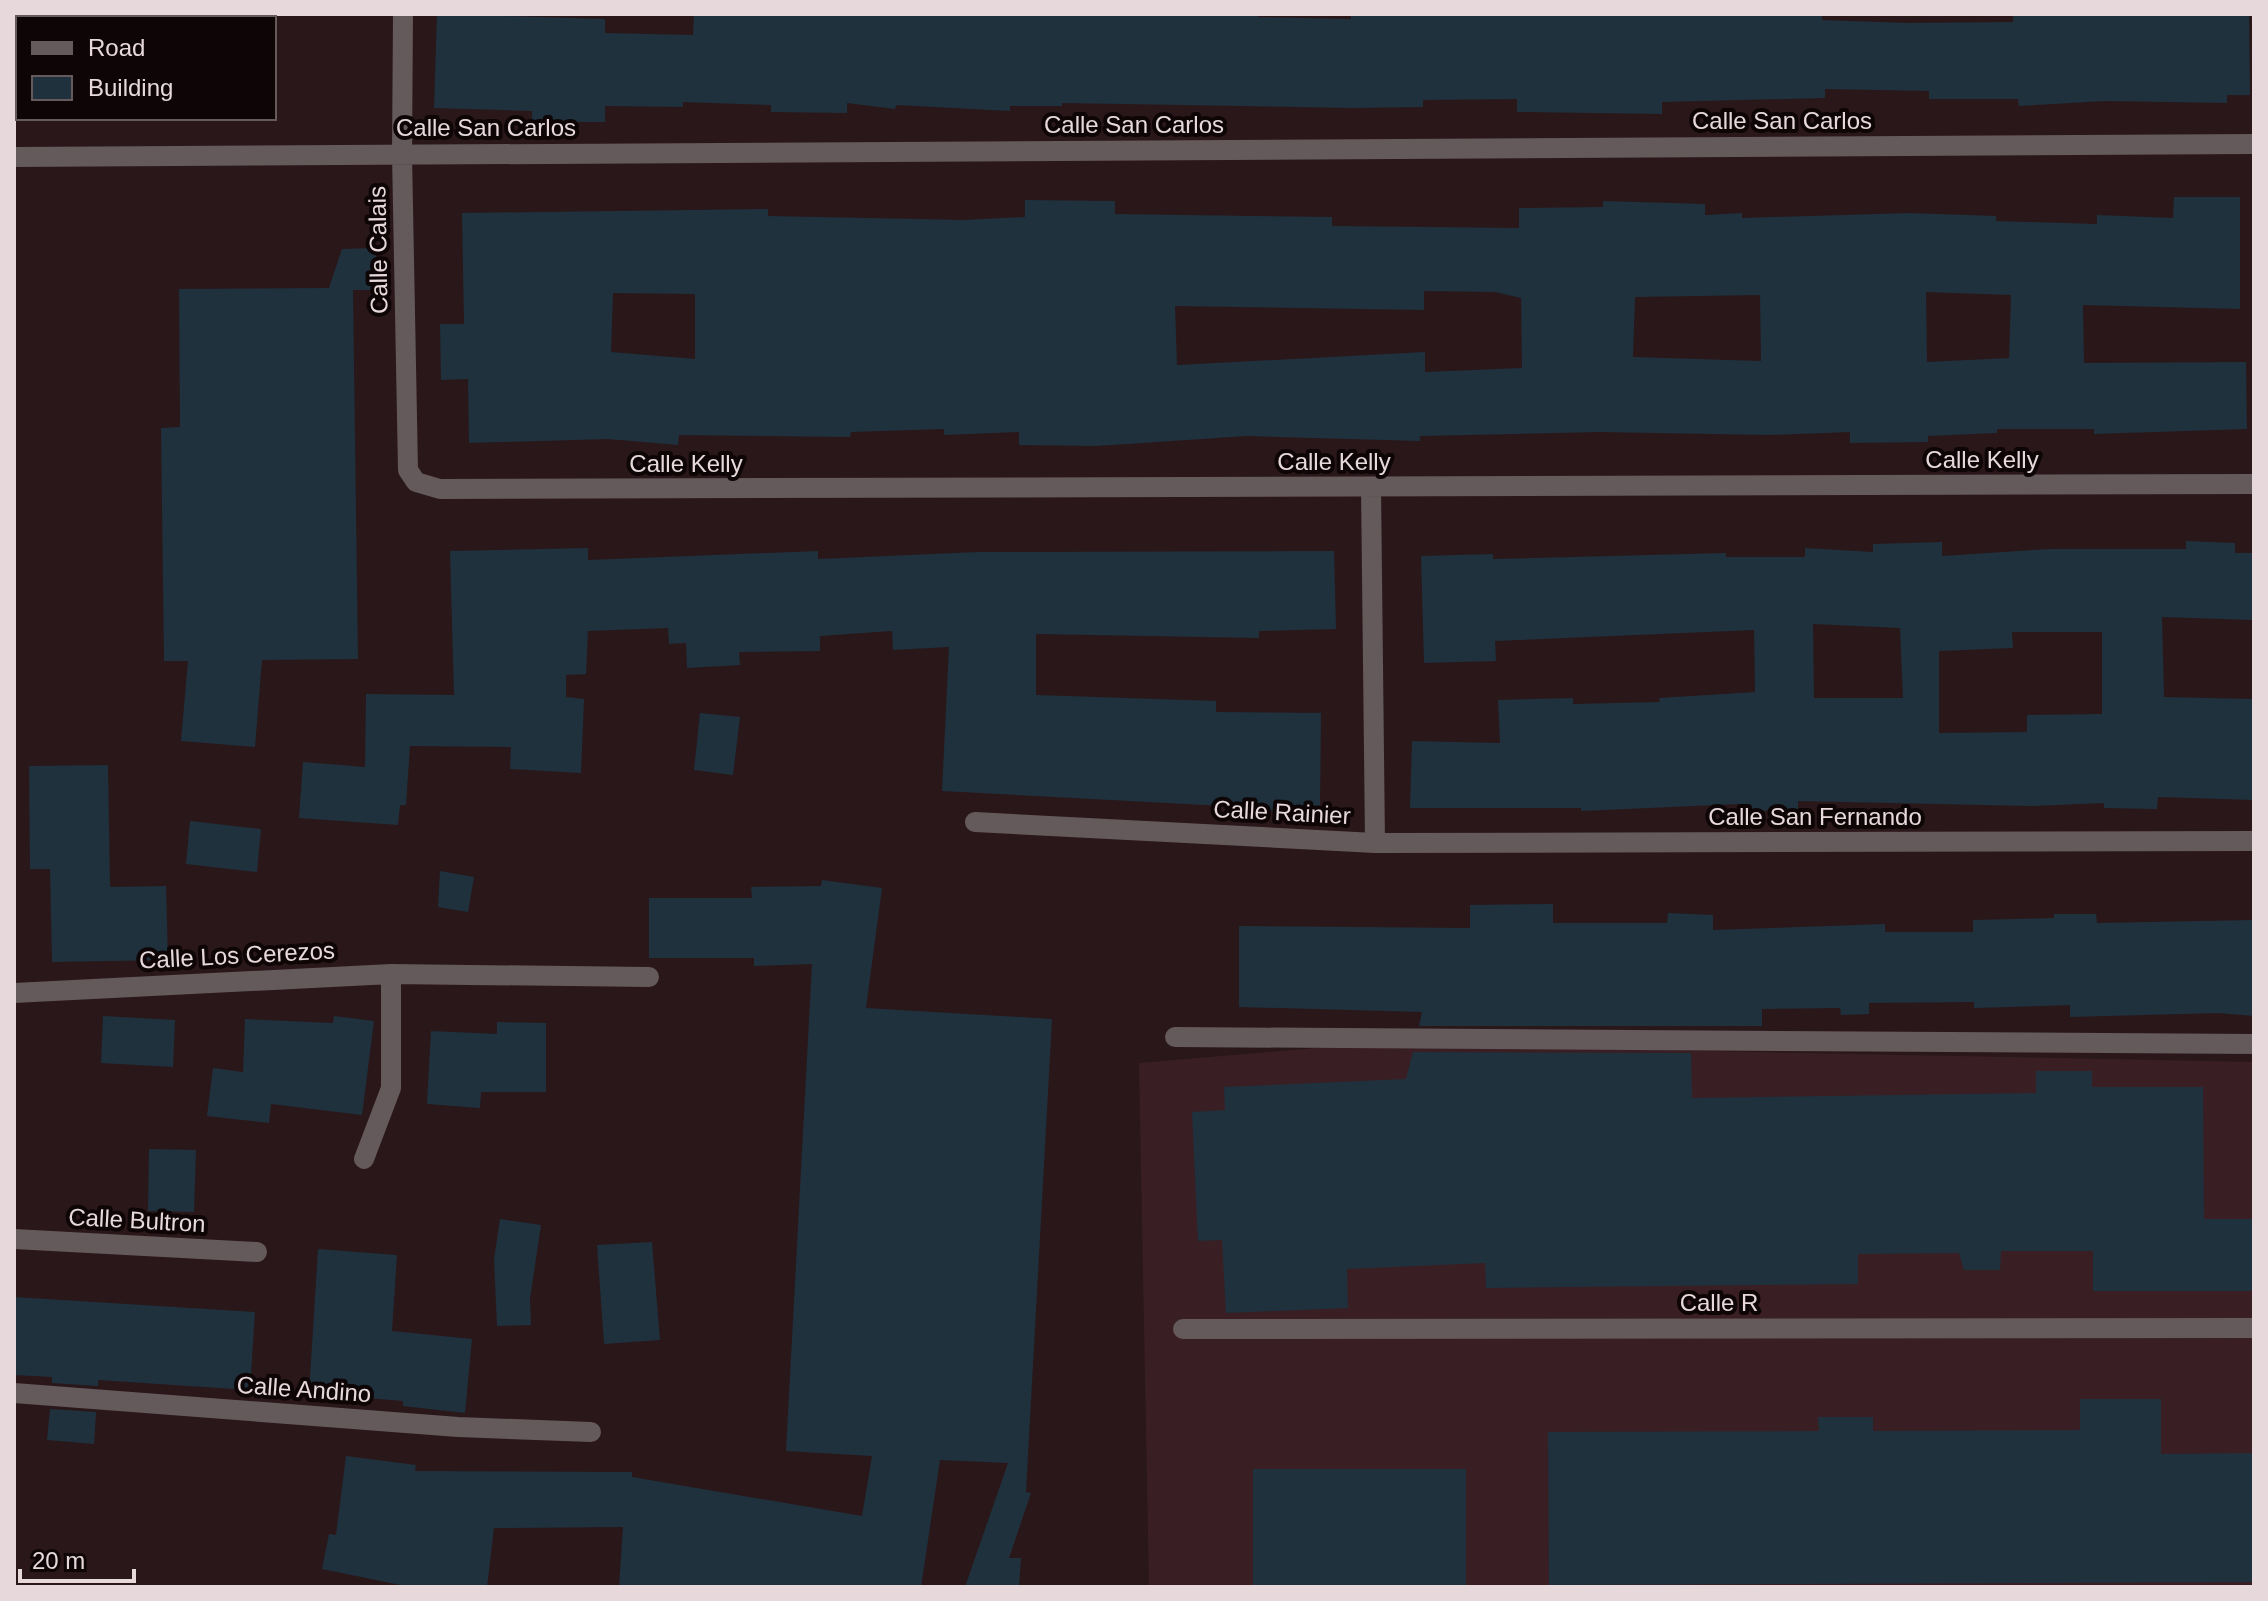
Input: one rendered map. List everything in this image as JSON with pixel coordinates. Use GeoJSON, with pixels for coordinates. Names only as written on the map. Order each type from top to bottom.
{"type":"FeatureCollection","features":[{"type":"Feature","properties":{"kind":"street","name":"Calle Calais"},"geometry":{"type":"LineString","coordinates":[[403,14],[402,154],[408,470],[416,482]]}},
{"type":"Feature","properties":{"kind":"street","name":"Calle San Carlos"},"geometry":{"type":"LineString","coordinates":[[14,157],[2254,144]]}},
{"type":"Feature","properties":{"kind":"street","name":"Calle Kelly"},"geometry":{"type":"LineString","coordinates":[[416,482],[440,489],[2254,484]]}},
{"type":"Feature","properties":{"kind":"street","name":"Calle Rainier"},"geometry":{"type":"LineString","coordinates":[[975,822],[1375,843],[1371,487]]}},
{"type":"Feature","properties":{"kind":"street","name":"Calle San Fernando"},"geometry":{"type":"LineString","coordinates":[[1375,843],[2254,841]]}},
{"type":"Feature","properties":{"kind":"street","name":"Calle Los Cerezos"},"geometry":{"type":"LineString","coordinates":[[14,993],[391,974],[649,977]]}},
{"type":"Feature","properties":{"kind":"street"},"geometry":{"type":"LineString","coordinates":[[364,1159],[391,1088],[391,974]]}},
{"type":"Feature","properties":{"kind":"street"},"geometry":{"type":"LineString","coordinates":[[1175,1037],[2254,1044]]}},
{"type":"Feature","properties":{"kind":"street","name":"Calle Bultron"},"geometry":{"type":"LineString","coordinates":[[14,1239],[257,1252]]}},
{"type":"Feature","properties":{"kind":"street","name":"Calle R"},"geometry":{"type":"LineString","coordinates":[[1183,1329],[2254,1328]]}},
{"type":"Feature","properties":{"kind":"street","name":"Calle Andino"},"geometry":{"type":"LineString","coordinates":[[14,1393],[458,1427],[591,1432]]}},
{"type":"Feature","properties":{"kind":"shaded area"},"geometry":{"type":"Polygon","coordinates":[[[1363,1044],[2254,1062],[2254,1587],[1149,1587],[1139,1063],[1363,1044]]]}},
{"type":"Feature","properties":{"kind":"building"},"geometry":{"type":"Polygon","coordinates":[[[437,14],[605,19],[605,33],[693,35],[694,14],[1258,14],[1258,17],[1351,19],[1351,14],[1822,14],[1822,20],[1908,23],[2013,22],[2013,14],[2249,14],[2250,95],[2227,95],[2227,103],[2105,101],[2019,106],[2018,99],[1929,99],[1929,91],[1825,89],[1825,98],[1662,102],[1662,114],[1517,112],[1517,99],[1423,100],[1423,107],[1352,108],[1062,103],[1062,106],[1010,106],[1010,111],[896,105],[895,109],[847,103],[847,113],[771,112],[771,105],[683,102],[683,107],[605,106],[605,122],[532,122],[532,111],[434,108],[437,14]]]}},
{"type":"Feature","properties":{"kind":"building"},"geometry":{"type":"Polygon","coordinates":[[[2174,197],[2240,197],[2240,309],[2083,305],[2084,363],[2246,362],[2247,429],[2094,434],[2094,429],[1997,429],[1997,433],[1928,436],[1928,442],[1850,443],[1850,432],[1768,435],[1600,432],[1420,436],[1420,441],[1247,436],[1097,446],[1019,445],[1019,432],[944,435],[944,429],[851,432],[850,437],[679,435],[678,445],[608,439],[469,443],[468,379],[441,380],[440,324],[464,324],[462,213],[768,209],[768,216],[965,220],[1025,217],[1025,200],[1115,201],[1115,214],[1332,217],[1332,226],[1519,228],[1519,208],[1603,207],[1603,201],[1705,204],[1705,215],[1742,213],[1742,218],[1908,213],[1996,216],[1996,221],[2097,224],[2097,215],[2173,218],[2174,197]],[[1424,291],[1424,310],[1175,306],[1177,365],[1425,352],[1425,372],[1522,368],[1521,298],[1495,292],[1424,291]],[[1926,292],[1927,362],[2009,358],[2011,295],[1926,292]],[[613,293],[611,352],[695,359],[695,294],[613,293]],[[1760,295],[1635,297],[1633,357],[1761,361],[1760,295]]]}},
{"type":"Feature","properties":{"kind":"building"},"geometry":{"type":"Polygon","coordinates":[[[376,248],[376,290],[353,290],[358,659],[262,660],[255,747],[181,741],[188,661],[164,661],[161,428],[180,427],[179,289],[329,288],[342,249],[376,248]]]}},
{"type":"Feature","properties":{"kind":"building"},"geometry":{"type":"Polygon","coordinates":[[[2186,541],[2235,543],[2235,553],[2254,553],[2254,620],[2162,617],[2164,697],[2254,699],[2254,800],[2158,797],[2157,809],[2104,808],[2104,803],[2030,806],[1798,801],[1798,809],[1739,812],[1739,804],[1581,811],[1581,808],[1410,808],[1412,741],[1500,743],[1498,700],[1573,698],[1573,704],[1660,702],[1659,698],[1755,692],[1754,630],[1495,641],[1496,661],[1424,663],[1421,556],[1493,554],[1493,559],[1726,553],[1726,557],[1805,557],[1805,548],[1873,552],[1873,544],[1942,542],[1942,556],[2049,549],[2186,549],[2186,541]],[[1813,624],[1814,698],[1903,698],[1900,628],[1813,624]],[[2012,632],[2013,648],[1939,651],[1939,733],[2027,732],[2027,715],[2102,714],[2102,632],[2012,632]]]}},
{"type":"Feature","properties":{"kind":"building"},"geometry":{"type":"Polygon","coordinates":[[[588,548],[588,560],[818,551],[818,559],[979,552],[1334,551],[1336,629],[1259,631],[1259,638],[1036,634],[1036,695],[1216,701],[1216,712],[1321,713],[1320,811],[1243,810],[1243,807],[942,791],[949,647],[893,650],[892,631],[820,636],[820,651],[739,652],[740,665],[687,668],[686,643],[669,644],[668,628],[588,631],[586,674],[566,675],[566,697],[584,699],[581,773],[510,769],[511,747],[410,746],[406,805],[400,805],[398,825],[299,818],[303,762],[365,767],[366,694],[454,695],[450,551],[588,548]]]}},
{"type":"Feature","properties":{"kind":"building"},"geometry":{"type":"Polygon","coordinates":[[[700,713],[740,717],[733,775],[694,770],[700,713]]]}},
{"type":"Feature","properties":{"kind":"building"},"geometry":{"type":"Polygon","coordinates":[[[108,765],[110,887],[166,886],[168,960],[52,962],[50,869],[30,869],[29,766],[108,765]]]}},
{"type":"Feature","properties":{"kind":"building"},"geometry":{"type":"Polygon","coordinates":[[[190,821],[261,829],[257,872],[186,864],[190,821]]]}},
{"type":"Feature","properties":{"kind":"building"},"geometry":{"type":"Polygon","coordinates":[[[440,871],[474,877],[468,912],[438,907],[440,871]]]}},
{"type":"Feature","properties":{"kind":"building"},"geometry":{"type":"Polygon","coordinates":[[[822,880],[882,888],[866,1008],[1052,1019],[1026,1492],[1031,1493],[1009,1558],[1021,1558],[1019,1587],[965,1587],[1008,1463],[940,1460],[921,1587],[619,1587],[623,1527],[494,1528],[487,1587],[410,1587],[322,1569],[329,1534],[336,1535],[346,1456],[416,1465],[415,1471],[632,1472],[632,1477],[862,1516],[872,1456],[786,1451],[812,964],[754,966],[754,958],[649,958],[649,898],[752,898],[751,887],[821,886],[822,880]]]}},
{"type":"Feature","properties":{"kind":"building"},"geometry":{"type":"Polygon","coordinates":[[[1553,904],[1553,923],[1667,923],[1668,913],[1713,915],[1713,930],[1885,924],[1885,932],[1973,932],[1973,920],[2054,918],[2054,914],[2096,914],[2097,923],[2254,920],[2254,1016],[2218,1013],[2070,1017],[2070,1005],[1974,1008],[1974,1002],[1869,1003],[1869,1014],[1841,1015],[1840,1008],[1762,1009],[1762,1026],[1419,1026],[1422,1012],[1239,1007],[1239,926],[1470,928],[1470,905],[1553,904]]]}},
{"type":"Feature","properties":{"kind":"building"},"geometry":{"type":"Polygon","coordinates":[[[103,1016],[175,1020],[173,1067],[101,1063],[103,1016]]]}},
{"type":"Feature","properties":{"kind":"building"},"geometry":{"type":"Polygon","coordinates":[[[334,1016],[374,1021],[362,1115],[271,1104],[269,1123],[207,1116],[213,1068],[243,1072],[245,1019],[333,1023],[334,1016]]]}},
{"type":"Feature","properties":{"kind":"building"},"geometry":{"type":"Polygon","coordinates":[[[497,1022],[546,1023],[546,1092],[481,1092],[480,1108],[427,1104],[431,1031],[497,1034],[497,1022]]]}},
{"type":"Feature","properties":{"kind":"building"},"geometry":{"type":"Polygon","coordinates":[[[1413,1052],[1691,1053],[1692,1098],[2036,1093],[2036,1071],[2092,1071],[2092,1087],[2203,1087],[2204,1219],[2254,1219],[2254,1291],[2093,1291],[2093,1251],[2001,1251],[2000,1270],[1964,1270],[1959,1253],[1858,1254],[1858,1284],[1486,1288],[1485,1263],[1347,1269],[1348,1308],[1226,1313],[1222,1240],[1198,1241],[1192,1112],[1225,1110],[1224,1087],[1406,1079],[1413,1052]]]}},
{"type":"Feature","properties":{"kind":"building"},"geometry":{"type":"Polygon","coordinates":[[[149,1149],[196,1150],[194,1212],[148,1211],[149,1149]]]}},
{"type":"Feature","properties":{"kind":"building"},"geometry":{"type":"Polygon","coordinates":[[[500,1219],[541,1225],[530,1299],[531,1325],[497,1326],[494,1259],[500,1219]]]}},
{"type":"Feature","properties":{"kind":"building"},"geometry":{"type":"Polygon","coordinates":[[[652,1242],[660,1340],[604,1344],[597,1245],[652,1242]]]}},
{"type":"Feature","properties":{"kind":"building"},"geometry":{"type":"Polygon","coordinates":[[[318,1249],[397,1255],[392,1331],[472,1339],[465,1413],[403,1406],[403,1401],[309,1393],[318,1249]]]}},
{"type":"Feature","properties":{"kind":"building"},"geometry":{"type":"Polygon","coordinates":[[[14,1297],[255,1312],[250,1390],[98,1380],[98,1386],[52,1383],[52,1377],[14,1375],[14,1297]]]}},
{"type":"Feature","properties":{"kind":"building"},"geometry":{"type":"Polygon","coordinates":[[[2080,1399],[2161,1399],[2161,1454],[2254,1453],[2254,1582],[1549,1585],[1548,1432],[1819,1431],[1818,1417],[1873,1417],[1873,1431],[2080,1430],[2080,1399]]]}},
{"type":"Feature","properties":{"kind":"building"},"geometry":{"type":"Polygon","coordinates":[[[50,1409],[96,1412],[94,1444],[47,1440],[50,1409]]]}},
{"type":"Feature","properties":{"kind":"building"},"geometry":{"type":"Polygon","coordinates":[[[1253,1469],[1466,1469],[1466,1587],[1253,1587],[1253,1469]]]}}]}
